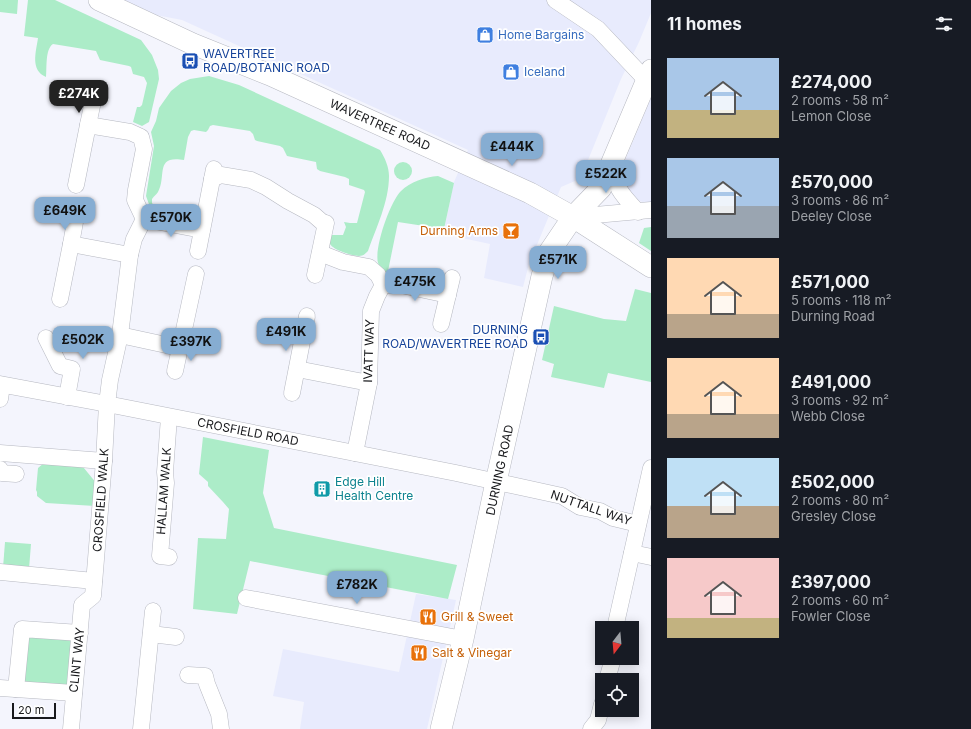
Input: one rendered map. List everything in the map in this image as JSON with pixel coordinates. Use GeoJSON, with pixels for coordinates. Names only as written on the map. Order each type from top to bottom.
{"type":"FeatureCollection","features":[{"type":"Feature","properties":{"kind":"main road","name":"WAVERTREE ROAD"},"geometry":{"type":"LineString","coordinates":[[99,0],[192,44],[270,75],[530,193],[573,217],[651,268]]}},
{"type":"Feature","properties":{"kind":"main road","name":"DURNING ROAD"},"geometry":{"type":"LineString","coordinates":[[441,729],[463,640],[496,482],[548,256],[573,217],[601,188],[649,76]]}},
{"type":"Feature","properties":{"kind":"street"},"geometry":{"type":"LineString","coordinates":[[555,0],[598,29],[649,76]]}},
{"type":"Feature","properties":{"kind":"street"},"geometry":{"type":"LineString","coordinates":[[76,185],[93,101]]}},
{"type":"Feature","properties":{"kind":"street"},"geometry":{"type":"LineString","coordinates":[[88,125],[130,132],[141,137],[144,149],[135,200],[144,219],[202,230]]}},
{"type":"Feature","properties":{"kind":"street"},"geometry":{"type":"LineString","coordinates":[[614,160],[614,175],[619,189],[644,211]]}},
{"type":"Feature","properties":{"kind":"street"},"geometry":{"type":"LineString","coordinates":[[198,251],[213,173],[251,180],[266,187],[326,223],[315,275]]}},
{"type":"Feature","properties":{"kind":"street"},"geometry":{"type":"LineString","coordinates":[[573,217],[644,211]]}},
{"type":"Feature","properties":{"kind":"street","name":"CROSFIELD WALK"},"geometry":{"type":"LineString","coordinates":[[94,588],[110,380],[120,335],[130,255],[134,239],[144,219]]}},
{"type":"Feature","properties":{"kind":"street"},"geometry":{"type":"LineString","coordinates":[[60,299],[75,222]]}},
{"type":"Feature","properties":{"kind":"street"},"geometry":{"type":"LineString","coordinates":[[71,244],[130,255]]}},
{"type":"Feature","properties":{"kind":"street"},"geometry":{"type":"LineString","coordinates":[[320,253],[343,262],[359,264],[372,269],[378,274],[384,284],[401,285],[448,295]]}},
{"type":"Feature","properties":{"kind":"street"},"geometry":{"type":"LineString","coordinates":[[175,371],[196,274]]}},
{"type":"Feature","properties":{"kind":"street"},"geometry":{"type":"LineString","coordinates":[[441,324],[452,278]]}},
{"type":"Feature","properties":{"kind":"street","name":"IVATT WAY"},"geometry":{"type":"LineString","coordinates":[[355,453],[369,384],[371,312],[377,296],[384,284]]}},
{"type":"Feature","properties":{"kind":"street"},"geometry":{"type":"LineString","coordinates":[[292,393],[307,316]]}},
{"type":"Feature","properties":{"kind":"street"},"geometry":{"type":"LineString","coordinates":[[120,335],[180,348]]}},
{"type":"Feature","properties":{"kind":"street"},"geometry":{"type":"LineString","coordinates":[[46,338],[60,366],[72,369],[67,397]]}},
{"type":"Feature","properties":{"kind":"street"},"geometry":{"type":"LineString","coordinates":[[296,369],[369,384]]}},
{"type":"Feature","properties":{"kind":"street","name":"CROSFIELD ROAD"},"geometry":{"type":"LineString","coordinates":[[1,389],[67,397],[107,404],[496,482]]}},
{"type":"Feature","properties":{"kind":"street","name":"HALLAM WALK"},"geometry":{"type":"LineString","coordinates":[[169,417],[165,472],[166,483],[160,556],[169,557]]}},
{"type":"Feature","properties":{"kind":"street"},"geometry":{"type":"LineString","coordinates":[[0,453],[104,461]]}},
{"type":"Feature","properties":{"kind":"street"},"geometry":{"type":"LineString","coordinates":[[617,621],[651,468]]}},
{"type":"Feature","properties":{"kind":"street"},"geometry":{"type":"LineString","coordinates":[[0,469],[2,473],[16,474]]}},
{"type":"Feature","properties":{"kind":"street","name":"NUTTALL WAY"},"geometry":{"type":"LineString","coordinates":[[496,482],[562,496],[580,506],[600,511],[613,518],[638,524]]}},
{"type":"Feature","properties":{"kind":"street"},"geometry":{"type":"LineString","coordinates":[[632,553],[651,557]]}},
{"type":"Feature","properties":{"kind":"street"},"geometry":{"type":"LineString","coordinates":[[0,572],[94,588]]}},
{"type":"Feature","properties":{"kind":"street","name":"CLINT WAY"},"geometry":{"type":"LineString","coordinates":[[71,729],[82,605],[94,588]]}},
{"type":"Feature","properties":{"kind":"street"},"geometry":{"type":"LineString","coordinates":[[246,598],[463,640]]}},
{"type":"Feature","properties":{"kind":"street"},"geometry":{"type":"LineString","coordinates":[[141,729],[153,611]]}},
{"type":"Feature","properties":{"kind":"street"},"geometry":{"type":"LineString","coordinates":[[16,689],[22,629],[80,633]]}},
{"type":"Feature","properties":{"kind":"street"},"geometry":{"type":"LineString","coordinates":[[151,634],[176,637]]}},
{"type":"Feature","properties":{"kind":"street"},"geometry":{"type":"LineString","coordinates":[[188,675],[205,676],[219,714],[221,729]]}},
{"type":"Feature","properties":{"kind":"street"},"geometry":{"type":"LineString","coordinates":[[0,688],[74,693]]}},
{"type":"Feature","properties":{"kind":"street"},"geometry":{"type":"LineString","coordinates":[[591,729],[599,717]]}},
{"type":"Feature","properties":{"kind":"shaded area"},"geometry":{"type":"Polygon","coordinates":[[[124,0],[651,0],[651,13],[621,79],[582,175],[575,181],[561,187],[529,264],[523,287],[484,278],[490,244],[453,236],[454,232],[444,230],[454,182],[468,150],[182,20],[156,15],[124,0]]]}},
{"type":"Feature","properties":{"kind":"shaded area"},"geometry":{"type":"Polygon","coordinates":[[[651,98],[651,205],[640,201],[633,196],[627,188],[623,175],[624,163],[651,98]]]}},
{"type":"Feature","properties":{"kind":"shaded area"},"geometry":{"type":"Polygon","coordinates":[[[416,594],[456,600],[427,729],[300,729],[304,702],[273,696],[283,649],[399,672],[416,594]]]}},
{"type":"Feature","properties":{"kind":"green space"},"geometry":{"type":"Polygon","coordinates":[[[0,0],[18,0],[17,14],[0,12],[0,0]]]}},
{"type":"Feature","properties":{"kind":"green space"},"geometry":{"type":"Polygon","coordinates":[[[28,0],[55,0],[141,40],[152,55],[158,70],[159,79],[149,122],[142,126],[133,122],[137,107],[142,105],[147,83],[144,77],[133,74],[131,67],[129,66],[100,60],[96,51],[53,44],[50,46],[48,54],[46,77],[41,74],[35,60],[38,38],[24,36],[28,0]]]}},
{"type":"Feature","properties":{"kind":"green space"},"geometry":{"type":"Polygon","coordinates":[[[209,76],[239,85],[380,150],[388,169],[389,176],[387,195],[382,215],[366,253],[359,256],[343,252],[332,246],[329,240],[330,235],[343,235],[346,227],[344,222],[357,223],[365,192],[364,190],[349,185],[349,179],[345,177],[320,171],[317,169],[316,162],[287,156],[283,148],[280,146],[255,140],[250,131],[213,125],[210,126],[206,132],[191,131],[188,137],[184,160],[175,159],[165,164],[158,192],[152,199],[152,203],[157,210],[150,207],[146,196],[154,146],[151,132],[156,121],[159,108],[171,91],[181,83],[190,79],[209,76]]]}},
{"type":"Feature","properties":{"kind":"green space"},"geometry":{"type":"Polygon","coordinates":[[[399,162],[407,162],[412,167],[410,178],[407,180],[399,180],[394,175],[394,167],[399,162]]]}},
{"type":"Feature","properties":{"kind":"green space"},"geometry":{"type":"Polygon","coordinates":[[[438,176],[454,183],[444,229],[398,222],[387,276],[378,263],[377,256],[384,226],[392,205],[401,191],[409,185],[423,179],[438,176]]]}},
{"type":"Feature","properties":{"kind":"green space"},"geometry":{"type":"Polygon","coordinates":[[[651,227],[651,251],[639,243],[644,228],[651,227]]]}},
{"type":"Feature","properties":{"kind":"green space"},"geometry":{"type":"Polygon","coordinates":[[[635,289],[651,293],[651,382],[608,373],[604,388],[551,377],[554,364],[542,360],[554,306],[604,319],[626,321],[635,289]]]}},
{"type":"Feature","properties":{"kind":"green space"},"geometry":{"type":"Polygon","coordinates":[[[203,437],[269,450],[263,493],[274,528],[457,565],[448,599],[250,561],[237,614],[193,609],[198,538],[226,539],[229,509],[208,486],[208,482],[199,474],[203,437]]]}},
{"type":"Feature","properties":{"kind":"green space"},"geometry":{"type":"Polygon","coordinates":[[[79,462],[97,484],[95,506],[46,503],[37,496],[36,490],[38,468],[44,463],[79,462]]]}},
{"type":"Feature","properties":{"kind":"green space"},"geometry":{"type":"Polygon","coordinates":[[[5,542],[31,544],[29,569],[3,568],[5,542]]]}},
{"type":"Feature","properties":{"kind":"green space"},"geometry":{"type":"Polygon","coordinates":[[[23,637],[69,637],[74,643],[69,690],[19,686],[23,637]]]}},
{"type":"Feature","properties":{"kind":"place","name":"Home Bargains"},"geometry":{"type":"Point","coordinates":[485,35]}},
{"type":"Feature","properties":{"kind":"place","name":"WAVERTREE ROAD/BOTANIC ROAD"},"geometry":{"type":"Point","coordinates":[190,61]}},
{"type":"Feature","properties":{"kind":"place","name":"Iceland"},"geometry":{"type":"Point","coordinates":[511,72]}},
{"type":"Feature","properties":{"kind":"place","name":"Durning Arms"},"geometry":{"type":"Point","coordinates":[511,231]}},
{"type":"Feature","properties":{"kind":"place","name":"DURNING ROAD/WAVERTREE ROAD"},"geometry":{"type":"Point","coordinates":[541,337]}},
{"type":"Feature","properties":{"kind":"place","name":"Edge Hill Health Centre"},"geometry":{"type":"Point","coordinates":[322,489]}},
{"type":"Feature","properties":{"kind":"place","name":"Grill & Sweet"},"geometry":{"type":"Point","coordinates":[428,617]}},
{"type":"Feature","properties":{"kind":"place","name":"Salt & Vinegar"},"geometry":{"type":"Point","coordinates":[419,653]}}]}
